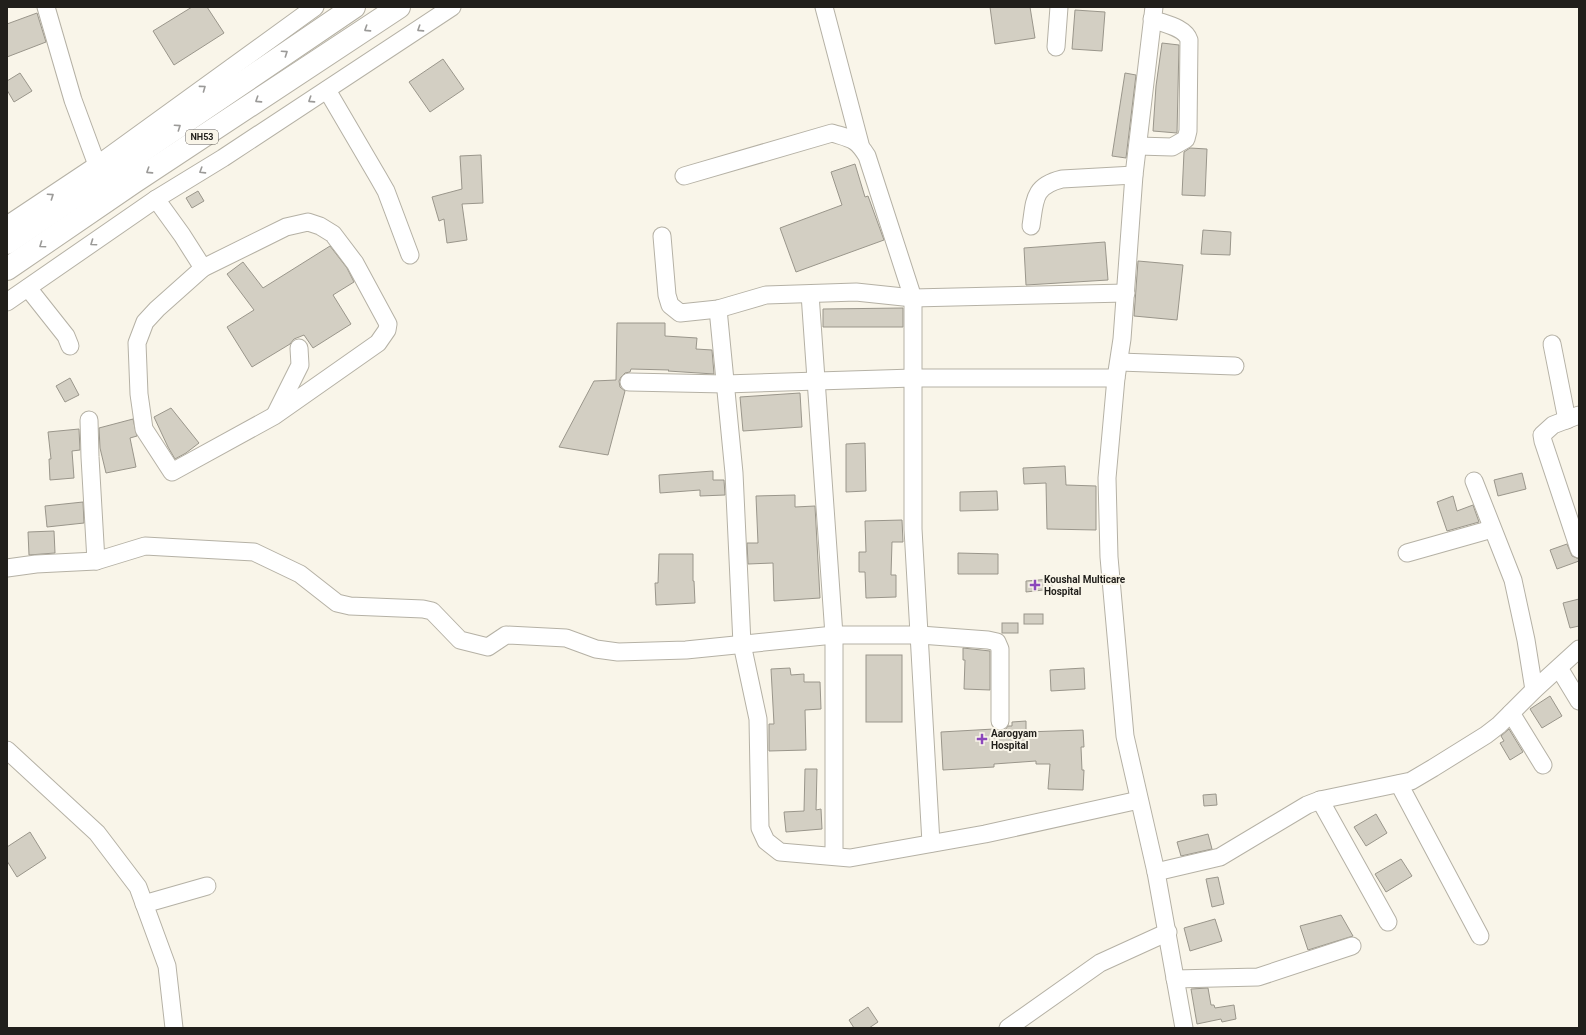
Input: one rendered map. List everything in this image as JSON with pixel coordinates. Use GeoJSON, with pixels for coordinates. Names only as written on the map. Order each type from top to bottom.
{"type":"FeatureCollection","features":[{"type":"Feature","properties":{"kind":"highway","name":"NH53"},"geometry":{"type":"LineString","coordinates":[[7,243],[354,7]]}},
{"type":"Feature","properties":{"kind":"highway","name":"NH53"},"geometry":{"type":"LineString","coordinates":[[7,270],[134,182],[399,7]]}},
{"type":"Feature","properties":{"kind":"street"},"geometry":{"type":"LineString","coordinates":[[46,7],[77,112],[97,165]]}},
{"type":"Feature","properties":{"kind":"street"},"geometry":{"type":"LineString","coordinates":[[7,225],[97,165],[315,7]]}},
{"type":"Feature","properties":{"kind":"street"},"geometry":{"type":"LineString","coordinates":[[7,302],[156,199],[223,158],[452,7]]}},
{"type":"Feature","properties":{"kind":"street"},"geometry":{"type":"LineString","coordinates":[[824,7],[860,144],[867,156],[913,298],[913,530],[931,843]]}},
{"type":"Feature","properties":{"kind":"street"},"geometry":{"type":"LineString","coordinates":[[1056,47],[1059,7]]}},
{"type":"Feature","properties":{"kind":"street"},"geometry":{"type":"LineString","coordinates":[[1138,146],[1172,147],[1186,139],[1188,131],[1189,40],[1187,35],[1182,31],[1153,13],[1134,175],[1122,339],[1107,478],[1109,557],[1125,736],[1156,872],[1168,932],[1184,1028]]}},
{"type":"Feature","properties":{"kind":"street"},"geometry":{"type":"LineString","coordinates":[[327,90],[386,191],[410,255]]}},
{"type":"Feature","properties":{"kind":"street"},"geometry":{"type":"LineString","coordinates":[[684,176],[832,132],[852,139],[860,144]]}},
{"type":"Feature","properties":{"kind":"street"},"geometry":{"type":"LineString","coordinates":[[1031,226],[1035,198],[1042,189],[1051,182],[1062,179],[1134,175]]}},
{"type":"Feature","properties":{"kind":"street"},"geometry":{"type":"LineString","coordinates":[[156,199],[204,268]]}},
{"type":"Feature","properties":{"kind":"street"},"geometry":{"type":"LineString","coordinates":[[308,222],[320,226],[333,234],[355,263],[388,324],[387,330],[378,343],[274,416],[172,472],[144,429],[139,394],[137,343],[145,322],[153,313],[204,268],[286,227],[308,222]]}},
{"type":"Feature","properties":{"kind":"street"},"geometry":{"type":"LineString","coordinates":[[662,236],[667,295],[670,305],[680,313],[718,309],[766,294],[856,292],[913,298],[1126,293]]}},
{"type":"Feature","properties":{"kind":"street"},"geometry":{"type":"LineString","coordinates":[[28,288],[66,336],[70,346]]}},
{"type":"Feature","properties":{"kind":"street"},"geometry":{"type":"LineString","coordinates":[[810,294],[834,635],[834,856]]}},
{"type":"Feature","properties":{"kind":"street"},"geometry":{"type":"LineString","coordinates":[[718,309],[734,473],[742,644],[758,719],[760,828],[766,840],[780,852],[850,858],[985,834],[1139,800]]}},
{"type":"Feature","properties":{"kind":"street"},"geometry":{"type":"LineString","coordinates":[[1552,344],[1573,417],[1553,425],[1542,435],[1579,549]]}},
{"type":"Feature","properties":{"kind":"street"},"geometry":{"type":"LineString","coordinates":[[274,416],[300,364],[299,348]]}},
{"type":"Feature","properties":{"kind":"street"},"geometry":{"type":"LineString","coordinates":[[629,382],[726,384],[1235,366]]}},
{"type":"Feature","properties":{"kind":"street"},"geometry":{"type":"LineString","coordinates":[[89,420],[96,561]]}},
{"type":"Feature","properties":{"kind":"street"},"geometry":{"type":"LineString","coordinates":[[1474,482],[1513,580],[1526,640],[1534,690]]}},
{"type":"Feature","properties":{"kind":"street"},"geometry":{"type":"LineString","coordinates":[[1407,553],[1492,529]]}},
{"type":"Feature","properties":{"kind":"street"},"geometry":{"type":"LineString","coordinates":[[7,568],[36,564],[96,561],[145,546],[254,552],[300,574],[337,603],[350,606],[423,609],[432,611],[460,640],[488,647],[506,635],[566,638],[596,649],[618,652],[686,650],[834,635],[920,636],[988,640],[997,642],[1000,649],[1000,721]]}},
{"type":"Feature","properties":{"kind":"street"},"geometry":{"type":"LineString","coordinates":[[1156,872],[1220,857],[1307,805],[1320,800],[1411,781],[1486,735],[1579,649]]}},
{"type":"Feature","properties":{"kind":"street"},"geometry":{"type":"LineString","coordinates":[[1559,668],[1579,701]]}},
{"type":"Feature","properties":{"kind":"street"},"geometry":{"type":"LineString","coordinates":[[1511,713],[1543,765]]}},
{"type":"Feature","properties":{"kind":"street"},"geometry":{"type":"LineString","coordinates":[[7,750],[97,833],[138,887],[166,966],[174,1028]]}},
{"type":"Feature","properties":{"kind":"street"},"geometry":{"type":"LineString","coordinates":[[1399,784],[1480,936]]}},
{"type":"Feature","properties":{"kind":"street"},"geometry":{"type":"LineString","coordinates":[[1320,800],[1388,922]]}},
{"type":"Feature","properties":{"kind":"street"},"geometry":{"type":"LineString","coordinates":[[144,904],[207,886]]}},
{"type":"Feature","properties":{"kind":"street"},"geometry":{"type":"LineString","coordinates":[[1008,1028],[1100,963],[1168,932]]}},
{"type":"Feature","properties":{"kind":"street"},"geometry":{"type":"LineString","coordinates":[[1175,979],[1258,977],[1352,946]]}},
{"type":"Feature","properties":{"kind":"building"},"geometry":{"type":"Polygon","coordinates":[[[192,7],[207,7],[224,33],[174,65],[153,31],[192,7]]]}},
{"type":"Feature","properties":{"kind":"building"},"geometry":{"type":"Polygon","coordinates":[[[990,7],[1030,7],[1035,38],[995,44],[990,7]]]}},
{"type":"Feature","properties":{"kind":"building"},"geometry":{"type":"Polygon","coordinates":[[[1075,10],[1105,12],[1102,51],[1072,49],[1075,10]]]}},
{"type":"Feature","properties":{"kind":"building"},"geometry":{"type":"Polygon","coordinates":[[[37,13],[46,42],[7,57],[7,24],[37,13]]]}},
{"type":"Feature","properties":{"kind":"building"},"geometry":{"type":"Polygon","coordinates":[[[1162,43],[1179,45],[1177,133],[1153,131],[1156,86],[1162,43]]]}},
{"type":"Feature","properties":{"kind":"building"},"geometry":{"type":"Polygon","coordinates":[[[443,59],[464,89],[430,112],[409,82],[443,59]]]}},
{"type":"Feature","properties":{"kind":"building"},"geometry":{"type":"Polygon","coordinates":[[[20,73],[32,91],[14,102],[7,90],[7,81],[20,73]]]}},
{"type":"Feature","properties":{"kind":"building"},"geometry":{"type":"Polygon","coordinates":[[[1125,73],[1136,75],[1126,158],[1112,156],[1125,73]]]}},
{"type":"Feature","properties":{"kind":"building"},"geometry":{"type":"Polygon","coordinates":[[[1190,148],[1207,149],[1205,196],[1182,195],[1184,152],[1190,148]]]}},
{"type":"Feature","properties":{"kind":"building"},"geometry":{"type":"Polygon","coordinates":[[[481,155],[483,203],[462,204],[467,240],[447,243],[444,219],[439,221],[432,197],[462,189],[460,156],[481,155]]]}},
{"type":"Feature","properties":{"kind":"building"},"geometry":{"type":"Polygon","coordinates":[[[855,164],[865,197],[868,196],[884,240],[796,272],[780,228],[842,205],[831,172],[855,164]]]}},
{"type":"Feature","properties":{"kind":"building"},"geometry":{"type":"Polygon","coordinates":[[[198,191],[204,201],[192,208],[186,198],[198,191]]]}},
{"type":"Feature","properties":{"kind":"building"},"geometry":{"type":"Polygon","coordinates":[[[1203,230],[1231,232],[1230,255],[1201,254],[1203,230]]]}},
{"type":"Feature","properties":{"kind":"building"},"geometry":{"type":"Polygon","coordinates":[[[1105,242],[1108,280],[1026,285],[1024,248],[1105,242]]]}},
{"type":"Feature","properties":{"kind":"building"},"geometry":{"type":"Polygon","coordinates":[[[330,246],[347,268],[354,282],[333,295],[351,324],[313,348],[304,335],[294,339],[290,344],[252,367],[227,327],[254,310],[227,274],[243,262],[263,288],[330,246]]]}},
{"type":"Feature","properties":{"kind":"building"},"geometry":{"type":"Polygon","coordinates":[[[1138,261],[1183,265],[1177,320],[1134,316],[1138,261]]]}},
{"type":"Feature","properties":{"kind":"building"},"geometry":{"type":"Polygon","coordinates":[[[903,308],[903,327],[823,327],[823,309],[903,308]]]}},
{"type":"Feature","properties":{"kind":"building"},"geometry":{"type":"Polygon","coordinates":[[[617,323],[665,323],[665,336],[697,338],[696,349],[712,350],[714,374],[668,371],[669,370],[631,369],[630,372],[625,373],[621,377],[619,381],[620,387],[625,391],[608,455],[559,447],[594,381],[616,380],[617,323]]]}},
{"type":"Feature","properties":{"kind":"building"},"geometry":{"type":"Polygon","coordinates":[[[70,378],[79,395],[65,402],[56,386],[70,378]]]}},
{"type":"Feature","properties":{"kind":"building"},"geometry":{"type":"Polygon","coordinates":[[[800,393],[802,427],[743,431],[740,397],[800,393]]]}},
{"type":"Feature","properties":{"kind":"building"},"geometry":{"type":"Polygon","coordinates":[[[171,408],[199,443],[175,459],[154,417],[171,408]]]}},
{"type":"Feature","properties":{"kind":"building"},"geometry":{"type":"Polygon","coordinates":[[[133,419],[137,436],[130,438],[136,467],[106,473],[100,448],[99,428],[133,419]]]}},
{"type":"Feature","properties":{"kind":"building"},"geometry":{"type":"Polygon","coordinates":[[[79,429],[80,450],[72,451],[74,478],[50,480],[49,459],[51,459],[48,432],[79,429]]]}},
{"type":"Feature","properties":{"kind":"building"},"geometry":{"type":"Polygon","coordinates":[[[865,443],[866,491],[846,492],[846,444],[865,443]]]}},
{"type":"Feature","properties":{"kind":"building"},"geometry":{"type":"Polygon","coordinates":[[[1065,466],[1066,485],[1096,486],[1096,530],[1047,529],[1046,483],[1024,484],[1023,468],[1065,466]]]}},
{"type":"Feature","properties":{"kind":"building"},"geometry":{"type":"Polygon","coordinates":[[[713,471],[713,480],[724,480],[725,495],[700,496],[700,490],[660,493],[659,475],[713,471]]]}},
{"type":"Feature","properties":{"kind":"building"},"geometry":{"type":"Polygon","coordinates":[[[1522,473],[1526,489],[1498,496],[1494,480],[1522,473]]]}},
{"type":"Feature","properties":{"kind":"building"},"geometry":{"type":"Polygon","coordinates":[[[997,491],[998,510],[960,511],[960,492],[997,491]]]}},
{"type":"Feature","properties":{"kind":"building"},"geometry":{"type":"Polygon","coordinates":[[[795,495],[795,507],[815,506],[820,598],[774,601],[773,563],[748,564],[747,543],[758,543],[756,496],[795,495]]]}},
{"type":"Feature","properties":{"kind":"building"},"geometry":{"type":"Polygon","coordinates":[[[1453,496],[1457,511],[1473,505],[1479,522],[1447,531],[1437,502],[1453,496]]]}},
{"type":"Feature","properties":{"kind":"building"},"geometry":{"type":"Polygon","coordinates":[[[83,502],[84,523],[47,527],[45,506],[83,502]]]}},
{"type":"Feature","properties":{"kind":"building"},"geometry":{"type":"Polygon","coordinates":[[[902,520],[903,542],[892,542],[891,575],[896,575],[896,597],[866,598],[865,572],[859,572],[859,552],[866,552],[865,521],[902,520]]]}},
{"type":"Feature","properties":{"kind":"building"},"geometry":{"type":"Polygon","coordinates":[[[54,531],[55,553],[29,555],[28,532],[54,531]]]}},
{"type":"Feature","properties":{"kind":"building"},"geometry":{"type":"Polygon","coordinates":[[[1567,544],[1572,556],[1579,559],[1579,561],[1557,569],[1550,550],[1567,544]]]}},
{"type":"Feature","properties":{"kind":"building"},"geometry":{"type":"Polygon","coordinates":[[[958,553],[998,554],[998,574],[958,574],[958,553]]]}},
{"type":"Feature","properties":{"kind":"building"},"geometry":{"type":"Polygon","coordinates":[[[659,554],[693,554],[695,603],[656,605],[655,583],[658,583],[659,554]]]}},
{"type":"Feature","properties":{"kind":"building"},"geometry":{"type":"Polygon","coordinates":[[[1051,579],[1052,589],[1026,592],[1026,581],[1051,579]]]}},
{"type":"Feature","properties":{"kind":"building"},"geometry":{"type":"Polygon","coordinates":[[[1579,599],[1579,626],[1570,628],[1563,603],[1579,599]]]}},
{"type":"Feature","properties":{"kind":"building"},"geometry":{"type":"Polygon","coordinates":[[[1024,614],[1043,614],[1043,624],[1024,624],[1024,614]]]}},
{"type":"Feature","properties":{"kind":"building"},"geometry":{"type":"Polygon","coordinates":[[[1002,623],[1018,623],[1018,633],[1002,633],[1002,623]]]}},
{"type":"Feature","properties":{"kind":"building"},"geometry":{"type":"Polygon","coordinates":[[[963,648],[990,651],[990,690],[964,689],[965,660],[963,660],[963,648]]]}},
{"type":"Feature","properties":{"kind":"building"},"geometry":{"type":"Polygon","coordinates":[[[866,655],[902,655],[902,722],[866,722],[866,655]]]}},
{"type":"Feature","properties":{"kind":"building"},"geometry":{"type":"Polygon","coordinates":[[[790,668],[791,675],[804,674],[804,682],[820,682],[821,709],[805,710],[806,750],[769,751],[769,724],[774,724],[771,669],[790,668]]]}},
{"type":"Feature","properties":{"kind":"building"},"geometry":{"type":"Polygon","coordinates":[[[1084,668],[1085,689],[1051,691],[1050,670],[1084,668]]]}},
{"type":"Feature","properties":{"kind":"building"},"geometry":{"type":"Polygon","coordinates":[[[1550,696],[1562,716],[1542,728],[1530,709],[1550,696]]]}},
{"type":"Feature","properties":{"kind":"building"},"geometry":{"type":"Polygon","coordinates":[[[1026,721],[1026,732],[1083,730],[1084,747],[1081,747],[1082,770],[1084,770],[1083,790],[1048,789],[1050,764],[1036,764],[1036,761],[994,764],[994,767],[943,770],[941,732],[994,729],[1000,731],[1005,730],[1008,726],[1012,726],[1012,722],[1026,721]]]}},
{"type":"Feature","properties":{"kind":"building"},"geometry":{"type":"Polygon","coordinates":[[[1509,729],[1523,752],[1510,760],[1500,743],[1504,741],[1501,736],[1509,729]]]}},
{"type":"Feature","properties":{"kind":"building"},"geometry":{"type":"Polygon","coordinates":[[[805,769],[817,769],[816,810],[821,809],[822,829],[786,832],[784,812],[804,811],[805,769]]]}},
{"type":"Feature","properties":{"kind":"building"},"geometry":{"type":"Polygon","coordinates":[[[1216,794],[1217,805],[1204,806],[1203,795],[1216,794]]]}},
{"type":"Feature","properties":{"kind":"building"},"geometry":{"type":"Polygon","coordinates":[[[1376,814],[1387,833],[1366,846],[1354,827],[1376,814]]]}},
{"type":"Feature","properties":{"kind":"building"},"geometry":{"type":"Polygon","coordinates":[[[30,832],[46,858],[17,877],[7,861],[7,847],[30,832]]]}},
{"type":"Feature","properties":{"kind":"building"},"geometry":{"type":"Polygon","coordinates":[[[1208,834],[1212,849],[1181,856],[1177,842],[1208,834]]]}},
{"type":"Feature","properties":{"kind":"building"},"geometry":{"type":"Polygon","coordinates":[[[1401,859],[1412,876],[1386,892],[1375,874],[1401,859]]]}},
{"type":"Feature","properties":{"kind":"building"},"geometry":{"type":"Polygon","coordinates":[[[1218,877],[1224,904],[1212,907],[1206,879],[1218,877]]]}},
{"type":"Feature","properties":{"kind":"building"},"geometry":{"type":"Polygon","coordinates":[[[1341,915],[1353,936],[1308,950],[1300,926],[1341,915]]]}},
{"type":"Feature","properties":{"kind":"building"},"geometry":{"type":"Polygon","coordinates":[[[1215,919],[1222,941],[1190,951],[1184,928],[1215,919]]]}},
{"type":"Feature","properties":{"kind":"building"},"geometry":{"type":"Polygon","coordinates":[[[1208,988],[1211,1005],[1214,1005],[1215,1008],[1234,1005],[1236,1019],[1222,1022],[1221,1019],[1197,1024],[1191,989],[1208,988]]]}},
{"type":"Feature","properties":{"kind":"building"},"geometry":{"type":"Polygon","coordinates":[[[868,1007],[878,1022],[869,1028],[854,1028],[849,1020],[868,1007]]]}},
{"type":"Feature","properties":{"kind":"place","name":"Koushal Multicare Hospital"},"geometry":{"type":"Point","coordinates":[1035,585]}},
{"type":"Feature","properties":{"kind":"place","name":"Aarogyam Hospital"},"geometry":{"type":"Point","coordinates":[982,739]}}]}
